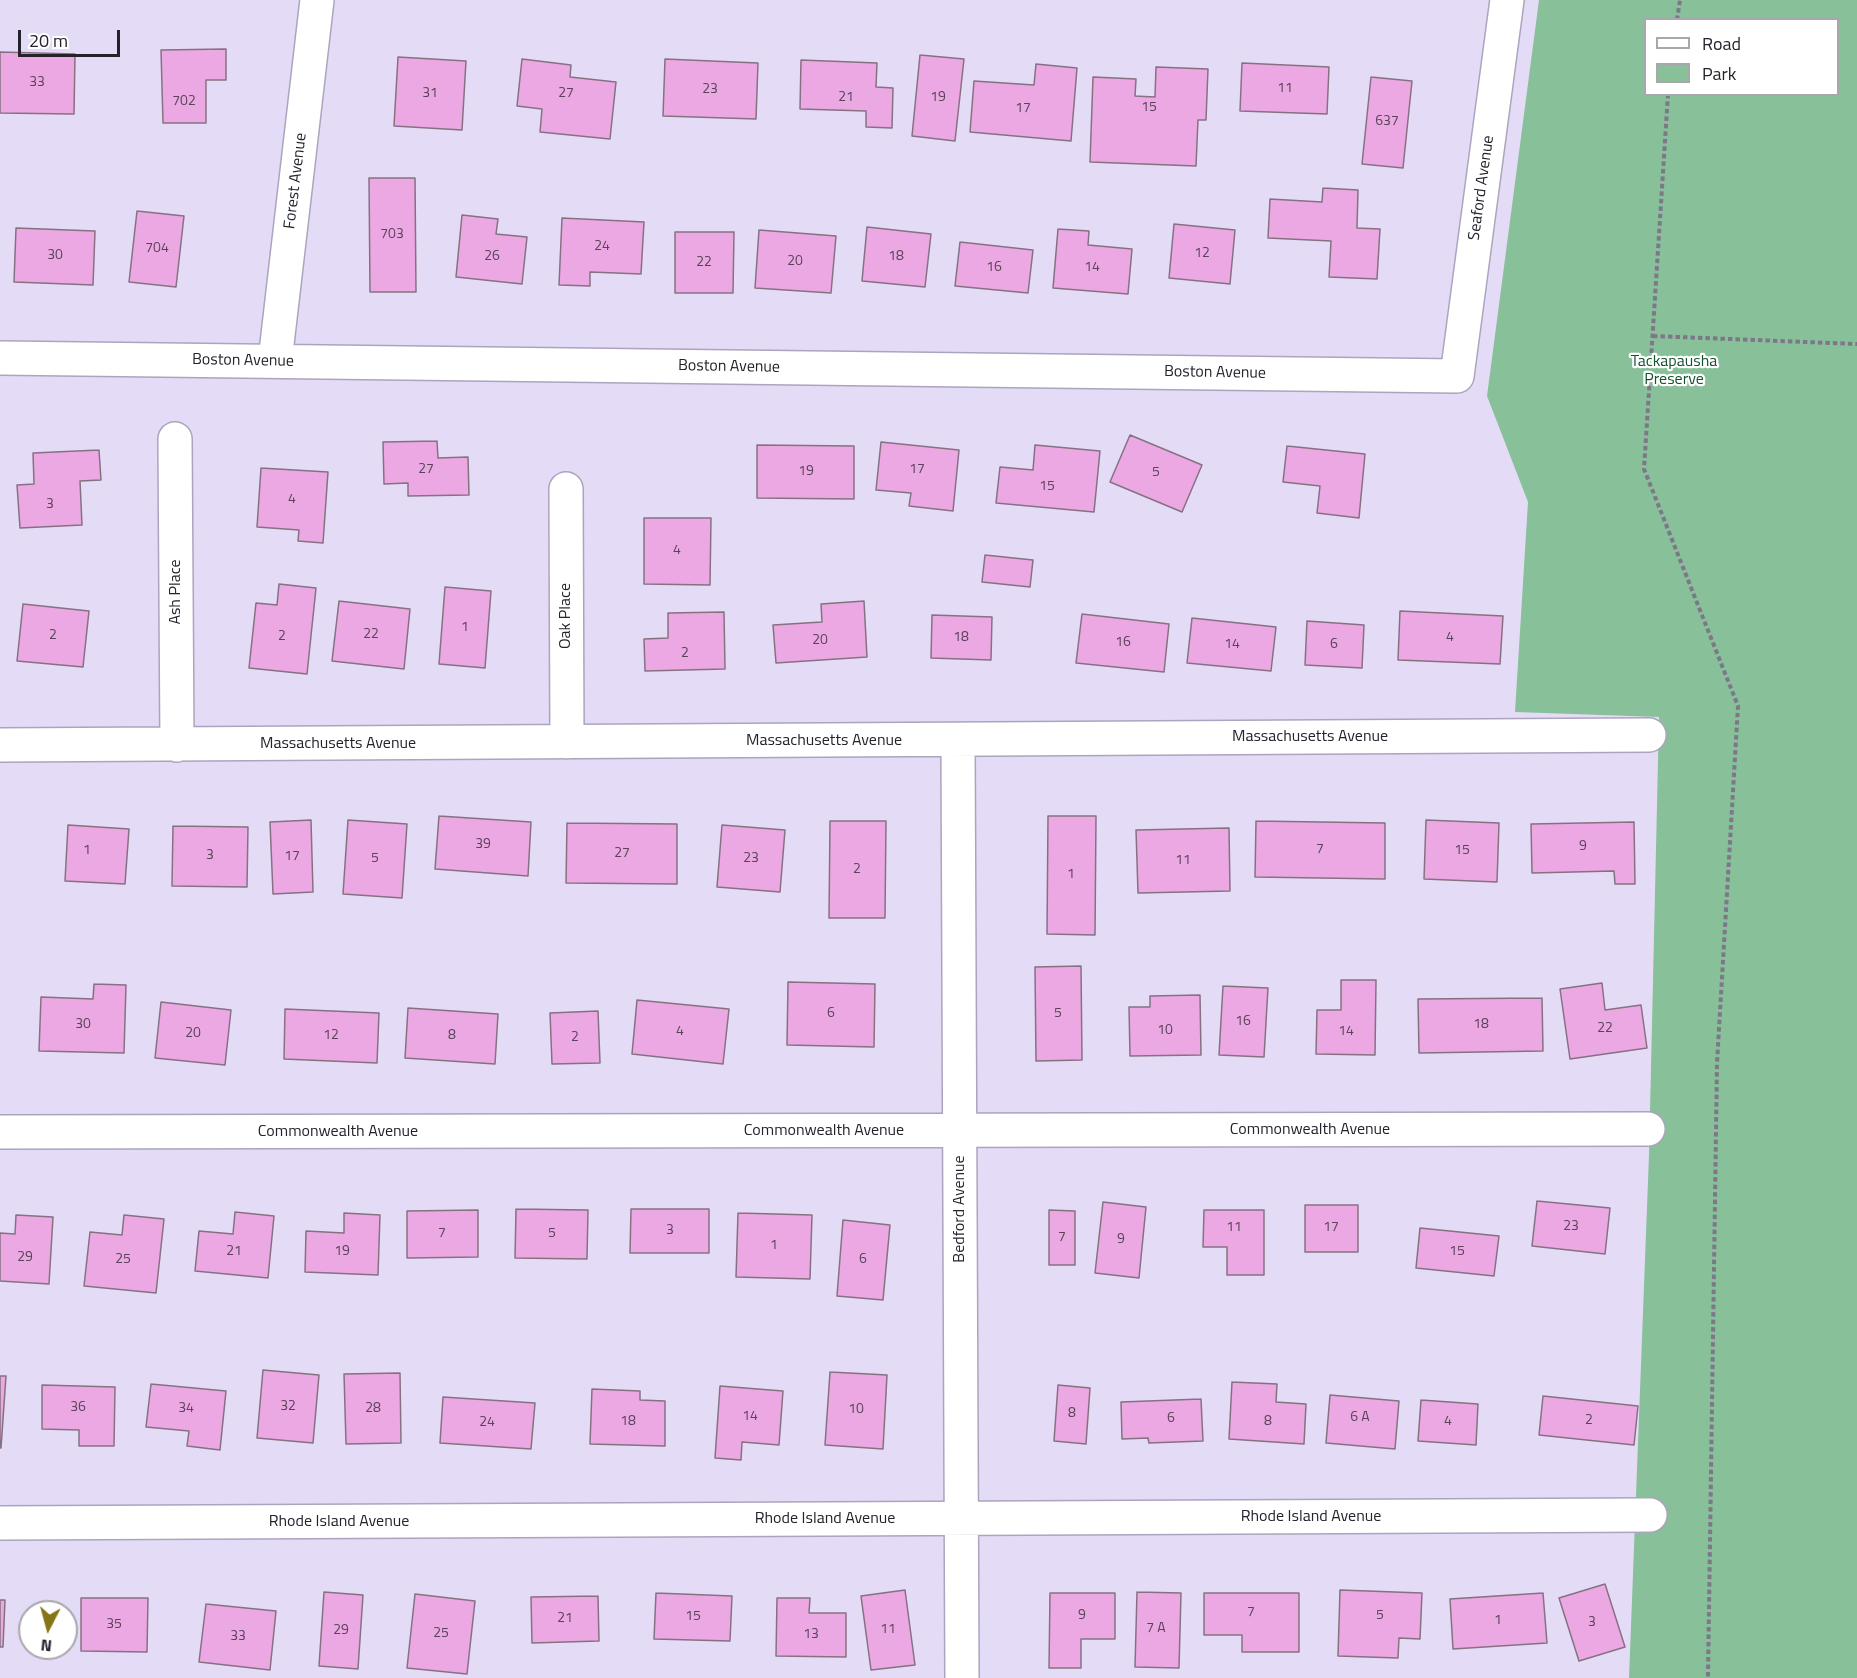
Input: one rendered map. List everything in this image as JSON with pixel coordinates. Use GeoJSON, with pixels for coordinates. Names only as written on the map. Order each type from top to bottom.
{"type":"FeatureCollection","features":[{"type":"Feature","properties":{"kind":"street","name":"Forest Avenue"},"geometry":{"type":"LineString","coordinates":[[274,361],[317,0]]}},
{"type":"Feature","properties":{"kind":"street","name":"Seaford Avenue"},"geometry":{"type":"LineString","coordinates":[[1457,376],[1507,0]]}},
{"type":"Feature","properties":{"kind":"street","name":"Boston Avenue"},"geometry":{"type":"LineString","coordinates":[[0,358],[1457,376]]}},
{"type":"Feature","properties":{"kind":"street","name":"Ash Place"},"geometry":{"type":"LineString","coordinates":[[175,439],[177,745]]}},
{"type":"Feature","properties":{"kind":"street","name":"Oak Place"},"geometry":{"type":"LineString","coordinates":[[566,489],[567,742]]}},
{"type":"Feature","properties":{"kind":"street","name":"Massachusetts Avenue"},"geometry":{"type":"LineString","coordinates":[[0,745],[1648,735]]}},
{"type":"Feature","properties":{"kind":"street","name":"Bedford Avenue"},"geometry":{"type":"LineString","coordinates":[[958,740],[962,1678]]}},
{"type":"Feature","properties":{"kind":"street","name":"Commonwealth Avenue"},"geometry":{"type":"LineString","coordinates":[[0,1132],[1648,1129]]}},
{"type":"Feature","properties":{"kind":"street","name":"Rhode Island Avenue"},"geometry":{"type":"LineString","coordinates":[[0,1523],[1650,1515]]}},
{"type":"Feature","properties":{"kind":"path"},"geometry":{"type":"LineString","coordinates":[[1677,18],[1680,0]]}},
{"type":"Feature","properties":{"kind":"path"},"geometry":{"type":"LineString","coordinates":[[1668,96],[1644,470],[1738,706],[1717,1063],[1708,1678]]}},
{"type":"Feature","properties":{"kind":"path"},"geometry":{"type":"LineString","coordinates":[[1653,336],[1857,344]]}},
{"type":"Feature","properties":{"kind":"green space","name":"Tackapausha Preserve"},"geometry":{"type":"Polygon","coordinates":[[[1539,0],[1857,0],[1857,1678],[1629,1678],[1649,1155],[1659,717],[1515,712],[1528,502],[1487,396],[1539,0]]]}},
{"type":"Feature","properties":{"kind":"building"},"geometry":{"type":"Polygon","coordinates":[[[226,49],[226,80],[206,80],[206,123],[163,123],[161,50],[226,49]]]}},
{"type":"Feature","properties":{"kind":"building"},"geometry":{"type":"Polygon","coordinates":[[[0,52],[75,54],[74,114],[0,113],[0,52]]]}},
{"type":"Feature","properties":{"kind":"building"},"geometry":{"type":"Polygon","coordinates":[[[920,55],[964,59],[955,141],[912,136],[920,55]]]}},
{"type":"Feature","properties":{"kind":"building"},"geometry":{"type":"Polygon","coordinates":[[[398,57],[466,61],[462,130],[394,126],[398,57]]]}},
{"type":"Feature","properties":{"kind":"building"},"geometry":{"type":"Polygon","coordinates":[[[522,59],[571,65],[570,77],[616,82],[610,139],[540,132],[542,109],[517,106],[522,59]]]}},
{"type":"Feature","properties":{"kind":"building"},"geometry":{"type":"Polygon","coordinates":[[[665,59],[758,63],[756,119],[663,116],[665,59]]]}},
{"type":"Feature","properties":{"kind":"building"},"geometry":{"type":"Polygon","coordinates":[[[801,60],[877,63],[876,87],[893,88],[892,128],[866,127],[866,111],[800,109],[801,60]]]}},
{"type":"Feature","properties":{"kind":"building"},"geometry":{"type":"Polygon","coordinates":[[[1242,63],[1329,67],[1327,114],[1240,111],[1242,63]]]}},
{"type":"Feature","properties":{"kind":"building"},"geometry":{"type":"Polygon","coordinates":[[[1036,64],[1077,68],[1071,141],[970,132],[974,81],[1034,85],[1036,64]]]}},
{"type":"Feature","properties":{"kind":"building"},"geometry":{"type":"Polygon","coordinates":[[[1156,67],[1208,69],[1206,120],[1198,120],[1196,166],[1090,162],[1093,77],[1136,79],[1135,96],[1155,97],[1156,67]]]}},
{"type":"Feature","properties":{"kind":"building"},"geometry":{"type":"Polygon","coordinates":[[[1371,77],[1412,81],[1403,168],[1362,164],[1371,77]]]}},
{"type":"Feature","properties":{"kind":"building"},"geometry":{"type":"Polygon","coordinates":[[[369,178],[415,178],[416,292],[370,292],[369,178]]]}},
{"type":"Feature","properties":{"kind":"building"},"geometry":{"type":"Polygon","coordinates":[[[1323,188],[1358,190],[1357,228],[1380,229],[1377,279],[1329,277],[1331,241],[1268,238],[1270,199],[1322,202],[1323,188]]]}},
{"type":"Feature","properties":{"kind":"building"},"geometry":{"type":"Polygon","coordinates":[[[137,211],[184,216],[176,287],[129,282],[137,211]]]}},
{"type":"Feature","properties":{"kind":"building"},"geometry":{"type":"Polygon","coordinates":[[[462,215],[498,219],[496,234],[527,237],[522,284],[456,277],[462,215]]]}},
{"type":"Feature","properties":{"kind":"building"},"geometry":{"type":"Polygon","coordinates":[[[562,218],[644,222],[641,274],[590,272],[590,286],[559,285],[562,218]]]}},
{"type":"Feature","properties":{"kind":"building"},"geometry":{"type":"Polygon","coordinates":[[[1174,224],[1235,230],[1230,284],[1169,278],[1174,224]]]}},
{"type":"Feature","properties":{"kind":"building"},"geometry":{"type":"Polygon","coordinates":[[[867,227],[931,234],[925,287],[862,281],[867,227]]]}},
{"type":"Feature","properties":{"kind":"building"},"geometry":{"type":"Polygon","coordinates":[[[16,228],[95,231],[93,285],[14,282],[16,228]]]}},
{"type":"Feature","properties":{"kind":"building"},"geometry":{"type":"Polygon","coordinates":[[[1058,229],[1089,231],[1088,245],[1132,249],[1128,294],[1053,288],[1058,229]]]}},
{"type":"Feature","properties":{"kind":"building"},"geometry":{"type":"Polygon","coordinates":[[[759,230],[836,236],[831,293],[755,288],[759,230]]]}},
{"type":"Feature","properties":{"kind":"building"},"geometry":{"type":"Polygon","coordinates":[[[675,232],[734,232],[733,293],[675,293],[675,232]]]}},
{"type":"Feature","properties":{"kind":"building"},"geometry":{"type":"Polygon","coordinates":[[[960,242],[1033,250],[1028,293],[955,286],[960,242]]]}},
{"type":"Feature","properties":{"kind":"building"},"geometry":{"type":"Polygon","coordinates":[[[1130,435],[1202,465],[1182,512],[1110,482],[1130,435]]]}},
{"type":"Feature","properties":{"kind":"building"},"geometry":{"type":"Polygon","coordinates":[[[437,441],[438,458],[468,457],[469,495],[408,496],[408,483],[384,484],[383,442],[437,441]]]}},
{"type":"Feature","properties":{"kind":"building"},"geometry":{"type":"Polygon","coordinates":[[[881,442],[959,450],[953,511],[909,506],[911,493],[876,490],[881,442]]]}},
{"type":"Feature","properties":{"kind":"building"},"geometry":{"type":"Polygon","coordinates":[[[757,445],[854,446],[854,499],[757,498],[757,445]]]}},
{"type":"Feature","properties":{"kind":"building"},"geometry":{"type":"Polygon","coordinates":[[[1035,445],[1100,451],[1094,512],[996,503],[1000,467],[1033,470],[1035,445]]]}},
{"type":"Feature","properties":{"kind":"building"},"geometry":{"type":"Polygon","coordinates":[[[1287,446],[1365,454],[1359,518],[1317,513],[1320,486],[1283,482],[1287,446]]]}},
{"type":"Feature","properties":{"kind":"building"},"geometry":{"type":"Polygon","coordinates":[[[99,450],[101,480],[80,481],[82,525],[20,528],[17,485],[34,484],[33,453],[99,450]]]}},
{"type":"Feature","properties":{"kind":"building"},"geometry":{"type":"Polygon","coordinates":[[[261,468],[328,472],[323,543],[298,541],[299,530],[257,527],[261,468]]]}},
{"type":"Feature","properties":{"kind":"building"},"geometry":{"type":"Polygon","coordinates":[[[644,518],[711,518],[710,585],[644,584],[644,518]]]}},
{"type":"Feature","properties":{"kind":"building"},"geometry":{"type":"Polygon","coordinates":[[[985,555],[1033,560],[1030,587],[982,582],[985,555]]]}},
{"type":"Feature","properties":{"kind":"building"},"geometry":{"type":"Polygon","coordinates":[[[279,584],[316,588],[307,674],[249,668],[256,603],[277,605],[279,584]]]}},
{"type":"Feature","properties":{"kind":"building"},"geometry":{"type":"Polygon","coordinates":[[[445,587],[491,591],[485,668],[439,664],[445,587]]]}},
{"type":"Feature","properties":{"kind":"building"},"geometry":{"type":"Polygon","coordinates":[[[339,601],[410,609],[404,669],[332,661],[339,601]]]}},
{"type":"Feature","properties":{"kind":"building"},"geometry":{"type":"Polygon","coordinates":[[[864,601],[867,657],[776,663],[773,625],[822,622],[821,604],[864,601]]]}},
{"type":"Feature","properties":{"kind":"building"},"geometry":{"type":"Polygon","coordinates":[[[23,604],[89,611],[83,667],[17,661],[23,604]]]}},
{"type":"Feature","properties":{"kind":"building"},"geometry":{"type":"Polygon","coordinates":[[[1400,611],[1503,616],[1500,664],[1398,660],[1400,611]]]}},
{"type":"Feature","properties":{"kind":"building"},"geometry":{"type":"Polygon","coordinates":[[[724,612],[725,669],[645,671],[644,639],[668,638],[668,613],[724,612]]]}},
{"type":"Feature","properties":{"kind":"building"},"geometry":{"type":"Polygon","coordinates":[[[1082,614],[1169,624],[1164,672],[1076,663],[1082,614]]]}},
{"type":"Feature","properties":{"kind":"building"},"geometry":{"type":"Polygon","coordinates":[[[932,615],[992,617],[991,660],[931,658],[932,615]]]}},
{"type":"Feature","properties":{"kind":"building"},"geometry":{"type":"Polygon","coordinates":[[[1192,618],[1276,627],[1271,671],[1187,663],[1192,618]]]}},
{"type":"Feature","properties":{"kind":"building"},"geometry":{"type":"Polygon","coordinates":[[[1307,621],[1364,625],[1362,668],[1305,665],[1307,621]]]}},
{"type":"Feature","properties":{"kind":"building"},"geometry":{"type":"Polygon","coordinates":[[[439,816],[531,822],[528,876],[435,869],[439,816]]]}},
{"type":"Feature","properties":{"kind":"building"},"geometry":{"type":"Polygon","coordinates":[[[1048,816],[1096,816],[1095,935],[1047,934],[1048,816]]]}},
{"type":"Feature","properties":{"kind":"building"},"geometry":{"type":"Polygon","coordinates":[[[311,820],[313,892],[273,894],[270,822],[311,820]]]}},
{"type":"Feature","properties":{"kind":"building"},"geometry":{"type":"Polygon","coordinates":[[[348,820],[407,824],[402,898],[343,894],[348,820]]]}},
{"type":"Feature","properties":{"kind":"building"},"geometry":{"type":"Polygon","coordinates":[[[1426,820],[1499,823],[1497,882],[1424,879],[1426,820]]]}},
{"type":"Feature","properties":{"kind":"building"},"geometry":{"type":"Polygon","coordinates":[[[830,821],[886,821],[885,918],[829,918],[830,821]]]}},
{"type":"Feature","properties":{"kind":"building"},"geometry":{"type":"Polygon","coordinates":[[[1256,821],[1385,823],[1385,879],[1255,877],[1256,821]]]}},
{"type":"Feature","properties":{"kind":"building"},"geometry":{"type":"Polygon","coordinates":[[[1634,822],[1635,884],[1615,884],[1614,871],[1532,873],[1531,824],[1634,822]]]}},
{"type":"Feature","properties":{"kind":"building"},"geometry":{"type":"Polygon","coordinates":[[[567,823],[677,824],[677,884],[566,883],[567,823]]]}},
{"type":"Feature","properties":{"kind":"building"},"geometry":{"type":"Polygon","coordinates":[[[68,825],[129,829],[125,884],[65,881],[68,825]]]}},
{"type":"Feature","properties":{"kind":"building"},"geometry":{"type":"Polygon","coordinates":[[[722,825],[785,830],[780,892],[717,887],[722,825]]]}},
{"type":"Feature","properties":{"kind":"building"},"geometry":{"type":"Polygon","coordinates":[[[173,826],[248,827],[247,887],[172,886],[173,826]]]}},
{"type":"Feature","properties":{"kind":"building"},"geometry":{"type":"Polygon","coordinates":[[[1229,828],[1230,891],[1138,893],[1136,830],[1229,828]]]}},
{"type":"Feature","properties":{"kind":"building"},"geometry":{"type":"Polygon","coordinates":[[[1081,966],[1082,1060],[1036,1061],[1035,967],[1081,966]]]}},
{"type":"Feature","properties":{"kind":"building"},"geometry":{"type":"Polygon","coordinates":[[[1341,980],[1376,980],[1375,1055],[1316,1054],[1317,1010],[1341,1010],[1341,980]]]}},
{"type":"Feature","properties":{"kind":"building"},"geometry":{"type":"Polygon","coordinates":[[[788,982],[875,984],[874,1047],[787,1045],[788,982]]]}},
{"type":"Feature","properties":{"kind":"building"},"geometry":{"type":"Polygon","coordinates":[[[1602,983],[1605,1010],[1641,1005],[1647,1048],[1570,1059],[1560,989],[1602,983]]]}},
{"type":"Feature","properties":{"kind":"building"},"geometry":{"type":"Polygon","coordinates":[[[94,984],[126,985],[124,1053],[39,1051],[41,997],[93,999],[94,984]]]}},
{"type":"Feature","properties":{"kind":"building"},"geometry":{"type":"Polygon","coordinates":[[[1223,986],[1268,988],[1264,1057],[1219,1055],[1223,986]]]}},
{"type":"Feature","properties":{"kind":"building"},"geometry":{"type":"Polygon","coordinates":[[[1200,995],[1201,1055],[1130,1056],[1129,1007],[1150,1007],[1150,996],[1200,995]]]}},
{"type":"Feature","properties":{"kind":"building"},"geometry":{"type":"Polygon","coordinates":[[[1542,998],[1543,1051],[1419,1053],[1418,999],[1542,998]]]}},
{"type":"Feature","properties":{"kind":"building"},"geometry":{"type":"Polygon","coordinates":[[[637,1000],[729,1009],[723,1064],[632,1054],[637,1000]]]}},
{"type":"Feature","properties":{"kind":"building"},"geometry":{"type":"Polygon","coordinates":[[[161,1002],[231,1010],[225,1065],[155,1058],[161,1002]]]}},
{"type":"Feature","properties":{"kind":"building"},"geometry":{"type":"Polygon","coordinates":[[[408,1008],[498,1014],[495,1064],[405,1058],[408,1008]]]}},
{"type":"Feature","properties":{"kind":"building"},"geometry":{"type":"Polygon","coordinates":[[[285,1009],[379,1013],[377,1063],[284,1059],[285,1009]]]}},
{"type":"Feature","properties":{"kind":"building"},"geometry":{"type":"Polygon","coordinates":[[[598,1011],[600,1063],[552,1064],[550,1013],[598,1011]]]}},
{"type":"Feature","properties":{"kind":"building"},"geometry":{"type":"Polygon","coordinates":[[[1537,1201],[1610,1208],[1605,1254],[1532,1246],[1537,1201]]]}},
{"type":"Feature","properties":{"kind":"building"},"geometry":{"type":"Polygon","coordinates":[[[1103,1202],[1146,1207],[1139,1278],[1095,1273],[1103,1202]]]}},
{"type":"Feature","properties":{"kind":"building"},"geometry":{"type":"Polygon","coordinates":[[[1305,1205],[1358,1205],[1358,1252],[1305,1252],[1305,1205]]]}},
{"type":"Feature","properties":{"kind":"building"},"geometry":{"type":"Polygon","coordinates":[[[516,1209],[588,1210],[587,1259],[515,1258],[516,1209]]]}},
{"type":"Feature","properties":{"kind":"building"},"geometry":{"type":"Polygon","coordinates":[[[631,1209],[709,1209],[709,1253],[630,1253],[631,1209]]]}},
{"type":"Feature","properties":{"kind":"building"},"geometry":{"type":"Polygon","coordinates":[[[478,1210],[478,1257],[407,1258],[407,1211],[478,1210]]]}},
{"type":"Feature","properties":{"kind":"building"},"geometry":{"type":"Polygon","coordinates":[[[1049,1210],[1075,1211],[1075,1265],[1049,1265],[1049,1210]]]}},
{"type":"Feature","properties":{"kind":"building"},"geometry":{"type":"Polygon","coordinates":[[[1204,1210],[1264,1210],[1264,1275],[1227,1275],[1227,1247],[1203,1247],[1204,1210]]]}},
{"type":"Feature","properties":{"kind":"building"},"geometry":{"type":"Polygon","coordinates":[[[235,1212],[274,1216],[268,1278],[195,1271],[199,1231],[233,1234],[235,1212]]]}},
{"type":"Feature","properties":{"kind":"building"},"geometry":{"type":"Polygon","coordinates":[[[344,1213],[380,1215],[378,1275],[305,1272],[306,1231],[344,1233],[344,1213]]]}},
{"type":"Feature","properties":{"kind":"building"},"geometry":{"type":"Polygon","coordinates":[[[738,1213],[812,1215],[810,1279],[736,1277],[738,1213]]]}},
{"type":"Feature","properties":{"kind":"building"},"geometry":{"type":"Polygon","coordinates":[[[16,1215],[53,1217],[49,1284],[0,1281],[0,1233],[15,1234],[16,1215]]]}},
{"type":"Feature","properties":{"kind":"building"},"geometry":{"type":"Polygon","coordinates":[[[124,1215],[164,1219],[156,1293],[84,1286],[90,1232],[122,1235],[124,1215]]]}},
{"type":"Feature","properties":{"kind":"building"},"geometry":{"type":"Polygon","coordinates":[[[843,1220],[890,1225],[883,1300],[837,1296],[843,1220]]]}},
{"type":"Feature","properties":{"kind":"building"},"geometry":{"type":"Polygon","coordinates":[[[1420,1228],[1499,1236],[1494,1276],[1416,1268],[1420,1228]]]}},
{"type":"Feature","properties":{"kind":"building"},"geometry":{"type":"Polygon","coordinates":[[[263,1370],[319,1375],[313,1443],[257,1438],[263,1370]]]}},
{"type":"Feature","properties":{"kind":"building"},"geometry":{"type":"Polygon","coordinates":[[[830,1372],[887,1375],[883,1449],[825,1445],[830,1372]]]}},
{"type":"Feature","properties":{"kind":"building"},"geometry":{"type":"Polygon","coordinates":[[[400,1373],[401,1443],[346,1444],[344,1374],[400,1373]]]}},
{"type":"Feature","properties":{"kind":"building"},"geometry":{"type":"Polygon","coordinates":[[[0,1376],[6,1376],[1,1448],[0,1448],[0,1376]]]}},
{"type":"Feature","properties":{"kind":"building"},"geometry":{"type":"Polygon","coordinates":[[[1232,1382],[1277,1384],[1276,1402],[1306,1404],[1304,1444],[1229,1439],[1232,1382]]]}},
{"type":"Feature","properties":{"kind":"building"},"geometry":{"type":"Polygon","coordinates":[[[151,1384],[226,1391],[220,1450],[187,1446],[189,1431],[146,1427],[151,1384]]]}},
{"type":"Feature","properties":{"kind":"building"},"geometry":{"type":"Polygon","coordinates":[[[42,1385],[115,1387],[114,1446],[79,1446],[79,1430],[42,1429],[42,1385]]]}},
{"type":"Feature","properties":{"kind":"building"},"geometry":{"type":"Polygon","coordinates":[[[1058,1385],[1090,1388],[1086,1444],[1054,1441],[1058,1385]]]}},
{"type":"Feature","properties":{"kind":"building"},"geometry":{"type":"Polygon","coordinates":[[[720,1386],[783,1391],[779,1445],[742,1442],[741,1460],[715,1458],[720,1386]]]}},
{"type":"Feature","properties":{"kind":"building"},"geometry":{"type":"Polygon","coordinates":[[[592,1389],[640,1391],[640,1400],[665,1401],[665,1446],[590,1444],[592,1389]]]}},
{"type":"Feature","properties":{"kind":"building"},"geometry":{"type":"Polygon","coordinates":[[[1330,1395],[1399,1401],[1395,1449],[1326,1443],[1330,1395]]]}},
{"type":"Feature","properties":{"kind":"building"},"geometry":{"type":"Polygon","coordinates":[[[1543,1396],[1638,1406],[1634,1445],[1539,1435],[1543,1396]]]}},
{"type":"Feature","properties":{"kind":"building"},"geometry":{"type":"Polygon","coordinates":[[[443,1397],[535,1403],[531,1449],[440,1443],[443,1397]]]}},
{"type":"Feature","properties":{"kind":"building"},"geometry":{"type":"Polygon","coordinates":[[[1201,1399],[1203,1441],[1149,1443],[1148,1438],[1122,1439],[1121,1402],[1201,1399]]]}},
{"type":"Feature","properties":{"kind":"building"},"geometry":{"type":"Polygon","coordinates":[[[1421,1400],[1478,1404],[1476,1445],[1418,1441],[1421,1400]]]}},
{"type":"Feature","properties":{"kind":"building"},"geometry":{"type":"Polygon","coordinates":[[[1605,1584],[1625,1647],[1579,1661],[1559,1598],[1605,1584]]]}},
{"type":"Feature","properties":{"kind":"building"},"geometry":{"type":"Polygon","coordinates":[[[905,1590],[915,1665],[871,1670],[861,1596],[905,1590]]]}},
{"type":"Feature","properties":{"kind":"building"},"geometry":{"type":"Polygon","coordinates":[[[1340,1590],[1422,1593],[1420,1639],[1399,1638],[1398,1658],[1338,1656],[1340,1590]]]}},
{"type":"Feature","properties":{"kind":"building"},"geometry":{"type":"Polygon","coordinates":[[[324,1592],[363,1595],[358,1669],[319,1666],[324,1592]]]}},
{"type":"Feature","properties":{"kind":"building"},"geometry":{"type":"Polygon","coordinates":[[[1137,1592],[1181,1593],[1179,1668],[1135,1667],[1137,1592]]]}},
{"type":"Feature","properties":{"kind":"building"},"geometry":{"type":"Polygon","coordinates":[[[656,1593],[732,1596],[730,1641],[654,1639],[656,1593]]]}},
{"type":"Feature","properties":{"kind":"building"},"geometry":{"type":"Polygon","coordinates":[[[1050,1593],[1115,1593],[1115,1639],[1081,1639],[1081,1668],[1049,1668],[1050,1593]]]}},
{"type":"Feature","properties":{"kind":"building"},"geometry":{"type":"Polygon","coordinates":[[[1204,1593],[1299,1593],[1299,1652],[1242,1652],[1242,1635],[1204,1635],[1204,1593]]]}},
{"type":"Feature","properties":{"kind":"building"},"geometry":{"type":"Polygon","coordinates":[[[1543,1593],[1547,1643],[1453,1649],[1450,1599],[1543,1593]]]}},
{"type":"Feature","properties":{"kind":"building"},"geometry":{"type":"Polygon","coordinates":[[[415,1594],[475,1601],[467,1674],[407,1668],[415,1594]]]}},
{"type":"Feature","properties":{"kind":"building"},"geometry":{"type":"Polygon","coordinates":[[[598,1596],[599,1641],[532,1643],[531,1597],[598,1596]]]}},
{"type":"Feature","properties":{"kind":"building"},"geometry":{"type":"Polygon","coordinates":[[[81,1598],[148,1598],[147,1652],[81,1651],[81,1598]]]}},
{"type":"Feature","properties":{"kind":"building"},"geometry":{"type":"Polygon","coordinates":[[[777,1598],[810,1598],[809,1613],[846,1613],[846,1657],[776,1656],[777,1598]]]}},
{"type":"Feature","properties":{"kind":"building"},"geometry":{"type":"Polygon","coordinates":[[[0,1600],[5,1600],[3,1647],[0,1647],[0,1600]]]}},
{"type":"Feature","properties":{"kind":"building"},"geometry":{"type":"Polygon","coordinates":[[[206,1604],[276,1611],[270,1670],[199,1662],[206,1604]]]}}]}
